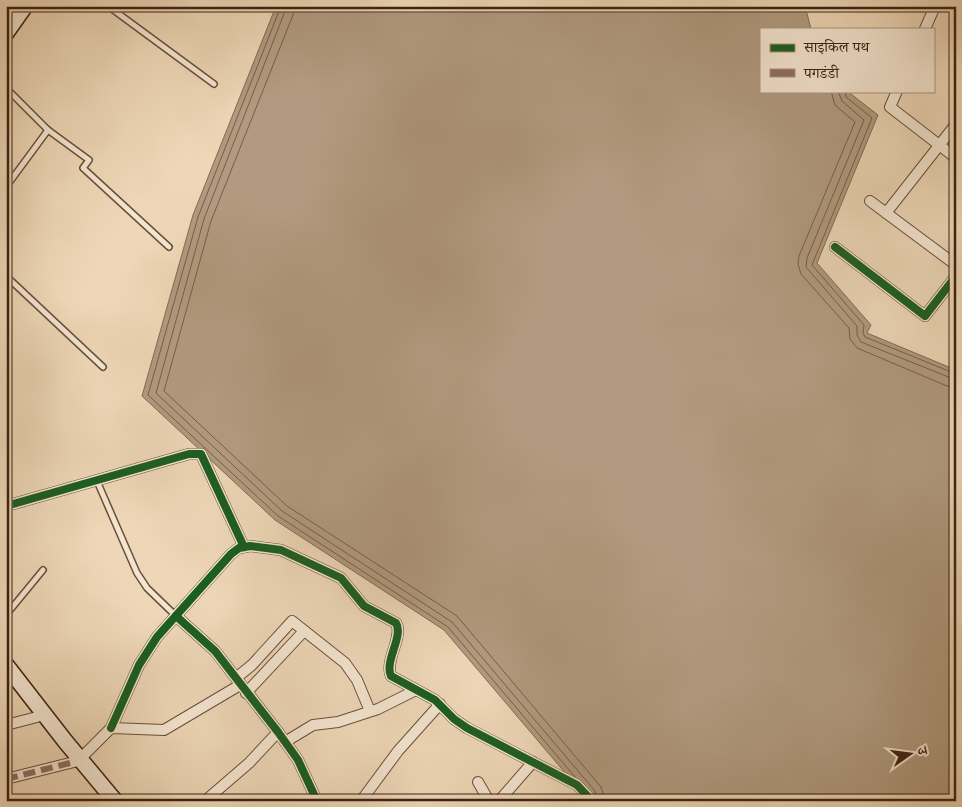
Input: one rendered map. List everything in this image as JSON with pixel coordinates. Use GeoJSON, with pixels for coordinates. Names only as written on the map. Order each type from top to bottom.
{"type":"FeatureCollection","features":[{"type":"Feature","properties":{"kind":"street"},"geometry":{"type":"LineString","coordinates":[[6,33],[25,6]]}},
{"type":"Feature","properties":{"kind":"street"},"geometry":{"type":"LineString","coordinates":[[925,28],[935,6]]}},
{"type":"Feature","properties":{"kind":"street"},"geometry":{"type":"LineString","coordinates":[[897,92],[890,107],[956,158]]}},
{"type":"Feature","properties":{"kind":"street"},"geometry":{"type":"LineString","coordinates":[[886,213],[956,124]]}},
{"type":"Feature","properties":{"kind":"street"},"geometry":{"type":"LineString","coordinates":[[870,201],[956,265]]}},
{"type":"Feature","properties":{"kind":"street"},"geometry":{"type":"LineString","coordinates":[[835,247],[924,316],[956,276]]}},
{"type":"Feature","properties":{"kind":"street"},"geometry":{"type":"LineString","coordinates":[[6,506],[189,454],[201,454],[244,547]]}},
{"type":"Feature","properties":{"kind":"street"},"geometry":{"type":"LineString","coordinates":[[111,728],[148,650],[176,616],[231,554],[244,547],[261,546],[282,550],[341,578],[364,606],[396,623],[398,628],[389,673],[393,678],[440,704],[460,724],[577,786],[592,801]]}},
{"type":"Feature","properties":{"kind":"street"},"geometry":{"type":"LineString","coordinates":[[176,616],[215,651],[278,732],[301,766],[317,801]]}},
{"type":"Feature","properties":{"kind":"street"},"geometry":{"type":"LineString","coordinates":[[240,685],[252,666],[289,623],[294,622],[345,663],[357,680],[370,711]]}},
{"type":"Feature","properties":{"kind":"street"},"geometry":{"type":"LineString","coordinates":[[6,779],[77,761],[104,732],[111,728],[164,730],[240,685],[304,631]]}},
{"type":"Feature","properties":{"kind":"street"},"geometry":{"type":"LineString","coordinates":[[6,665],[106,801]]}},
{"type":"Feature","properties":{"kind":"street"},"geometry":{"type":"LineString","coordinates":[[6,679],[37,717],[114,801]]}},
{"type":"Feature","properties":{"kind":"street"},"geometry":{"type":"LineString","coordinates":[[285,742],[313,725],[338,722],[384,707],[416,690]]}},
{"type":"Feature","properties":{"kind":"street"},"geometry":{"type":"LineString","coordinates":[[361,801],[398,751],[440,704]]}},
{"type":"Feature","properties":{"kind":"street"},"geometry":{"type":"LineString","coordinates":[[6,725],[37,717]]}},
{"type":"Feature","properties":{"kind":"street"},"geometry":{"type":"LineString","coordinates":[[205,801],[249,763],[278,732]]}},
{"type":"Feature","properties":{"kind":"street"},"geometry":{"type":"LineString","coordinates":[[500,801],[532,762]]}},
{"type":"Feature","properties":{"kind":"street"},"geometry":{"type":"LineString","coordinates":[[478,782],[489,801]]}},
{"type":"Feature","properties":{"kind":"lane"},"geometry":{"type":"LineString","coordinates":[[108,6],[214,84]]}},
{"type":"Feature","properties":{"kind":"lane"},"geometry":{"type":"LineString","coordinates":[[6,88],[48,130],[89,160],[83,168],[169,248]]}},
{"type":"Feature","properties":{"kind":"lane"},"geometry":{"type":"LineString","coordinates":[[6,187],[48,130]]}},
{"type":"Feature","properties":{"kind":"lane"},"geometry":{"type":"LineString","coordinates":[[6,276],[103,367]]}},
{"type":"Feature","properties":{"kind":"lane"},"geometry":{"type":"LineString","coordinates":[[97,480],[137,573],[147,588],[176,616]]}},
{"type":"Feature","properties":{"kind":"lane"},"geometry":{"type":"LineString","coordinates":[[6,615],[43,570]]}},
{"type":"Feature","properties":{"kind":"water"},"geometry":{"type":"Polygon","coordinates":[[[276,6],[805,6],[811,28],[760,28],[760,92],[848,92],[878,115],[817,263],[871,325],[867,333],[956,370],[956,801],[589,801],[444,630],[275,520],[142,396],[193,215],[276,6]]]}},
{"type":"Feature","properties":{"kind":"marked path"},"geometry":{"type":"LineString","coordinates":[[6,779],[74,762]]}},
{"type":"Feature","properties":{"kind":"cycle path"},"geometry":{"type":"LineString","coordinates":[[835,247],[925,316],[956,276]]}},
{"type":"Feature","properties":{"kind":"cycle path"},"geometry":{"type":"LineString","coordinates":[[6,506],[189,454],[201,454],[244,547]]}},
{"type":"Feature","properties":{"kind":"cycle path"},"geometry":{"type":"LineString","coordinates":[[111,728],[139,665],[157,637],[231,554],[239,548],[250,546],[281,550],[341,578],[364,606],[396,623],[398,635],[390,663],[391,676],[435,700],[454,719],[467,728],[577,785],[592,801]]}},
{"type":"Feature","properties":{"kind":"cycle path"},"geometry":{"type":"LineString","coordinates":[[176,616],[215,651],[278,732],[298,760],[317,801]]}}]}
